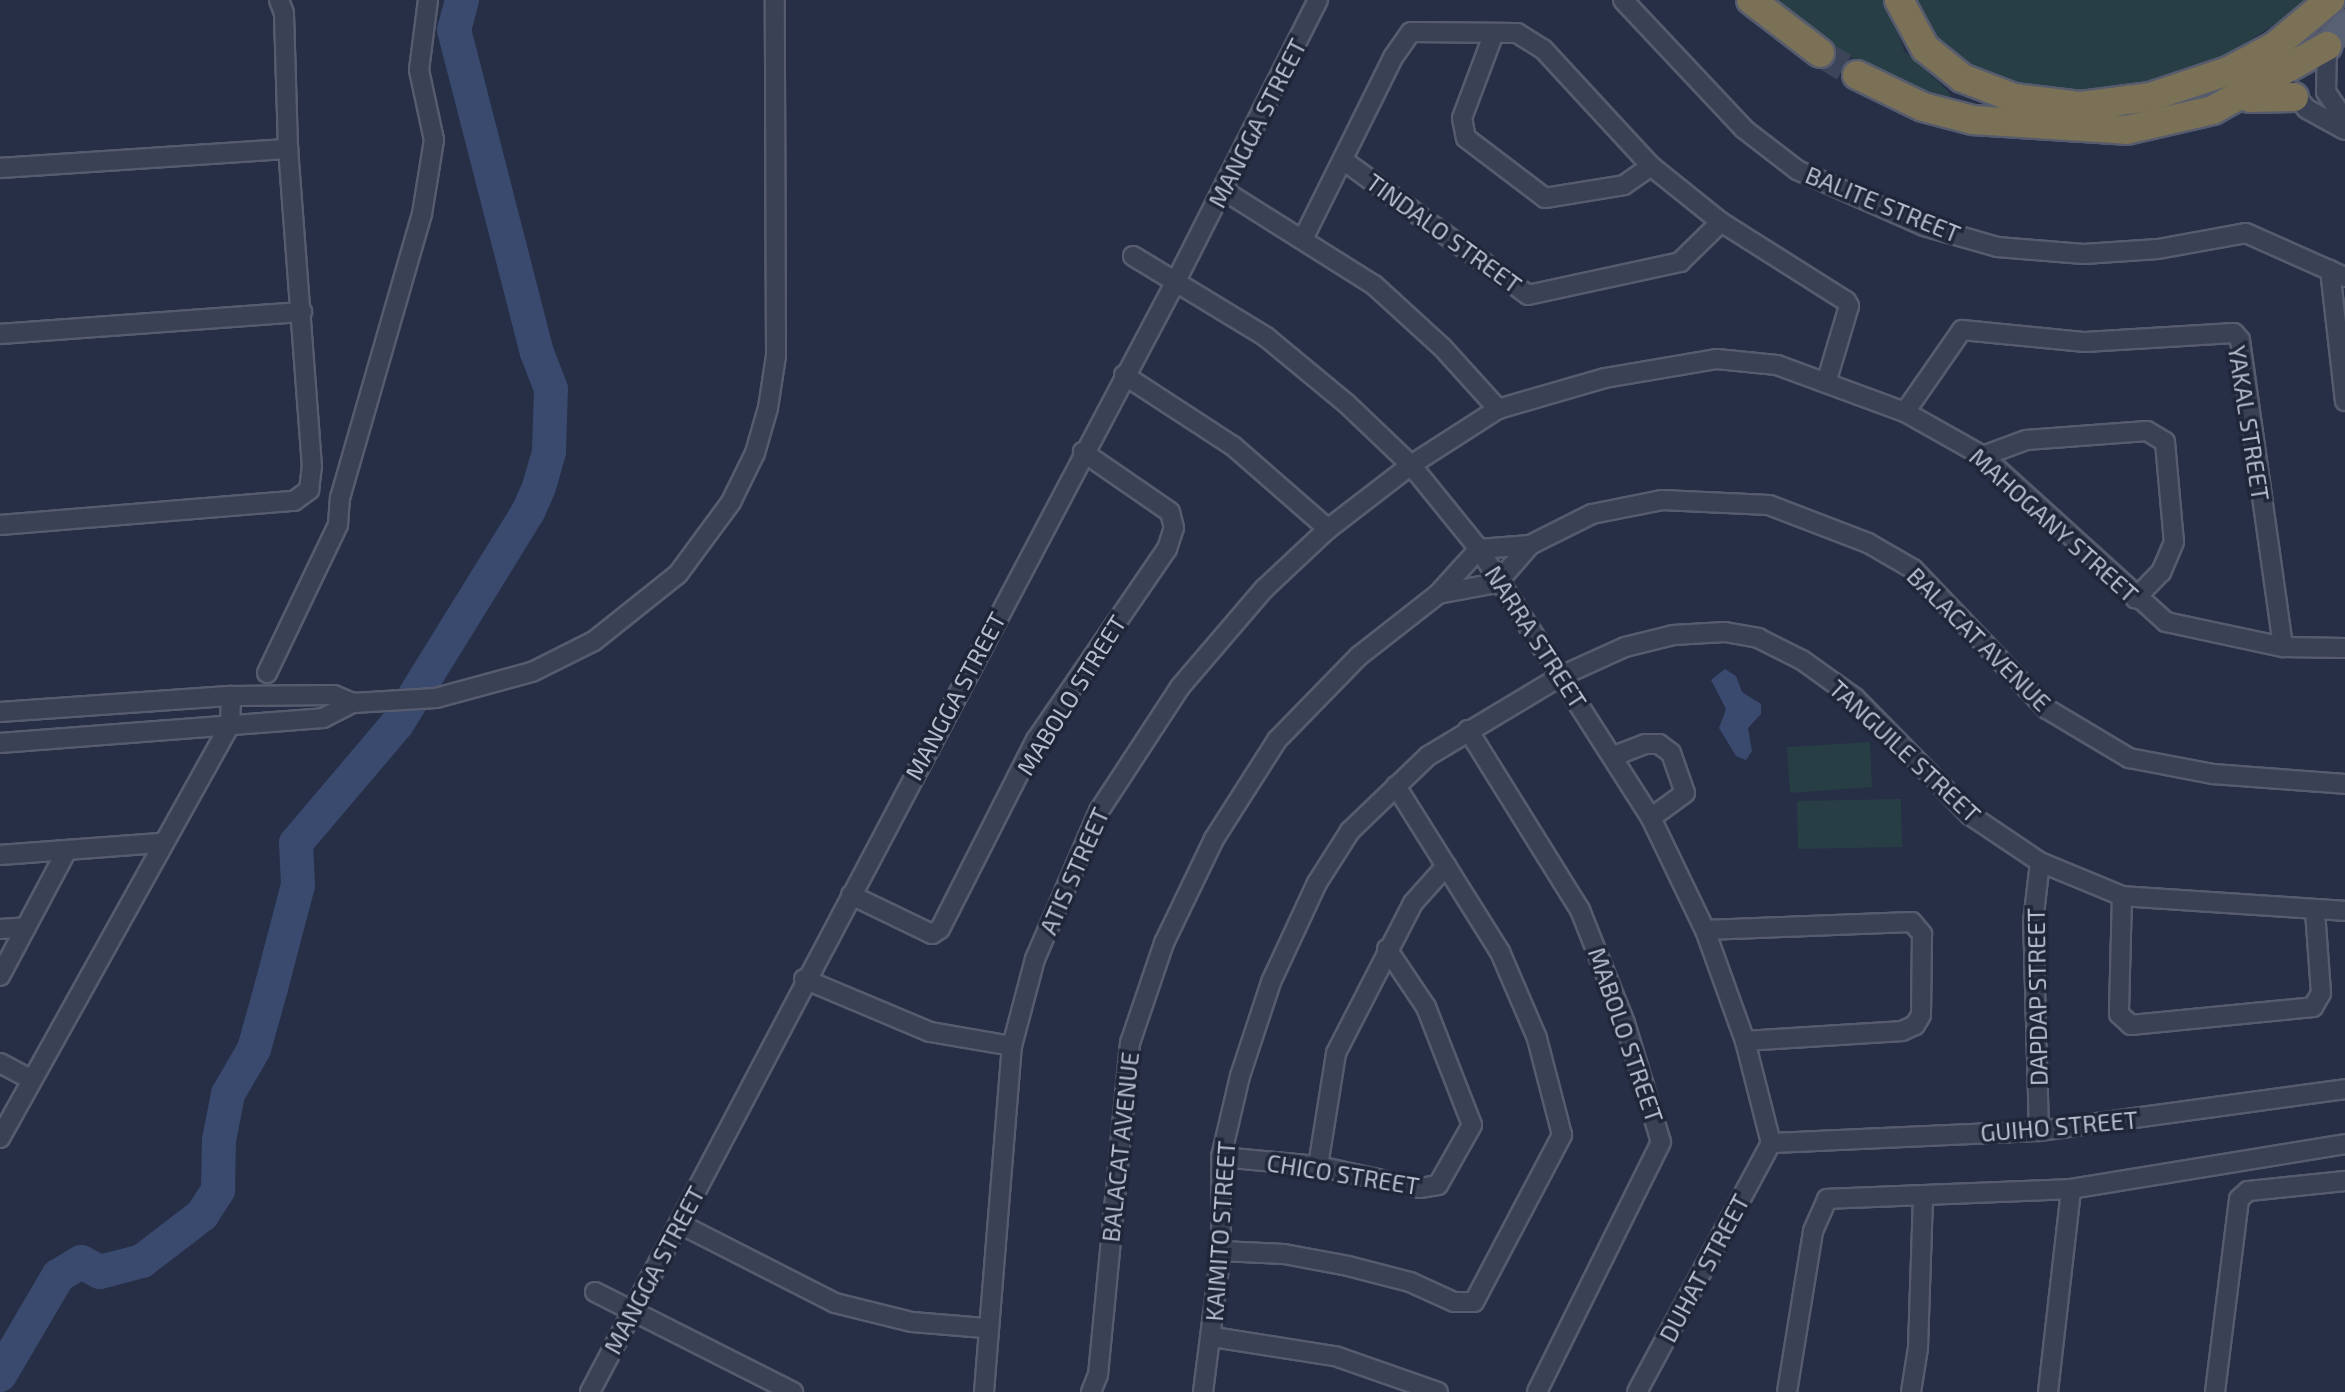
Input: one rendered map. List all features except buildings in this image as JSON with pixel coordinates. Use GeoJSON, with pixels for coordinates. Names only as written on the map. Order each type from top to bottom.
{"type":"FeatureCollection","features":[{"type":"Feature","properties":{"kind":"highway"},"geometry":{"type":"LineString","coordinates":[[1751,0],[1820,53]]}},
{"type":"Feature","properties":{"kind":"highway"},"geometry":{"type":"LineString","coordinates":[[1899,0],[1925,48],[1962,78],[2014,98],[2081,106],[2150,97],[2228,71],[2275,46],[2333,0]]}},
{"type":"Feature","properties":{"kind":"highway"},"geometry":{"type":"LineString","coordinates":[[1857,75],[1937,112],[2071,130],[2149,127],[2289,86],[2327,46]]}},
{"type":"Feature","properties":{"kind":"main road"},"geometry":{"type":"LineString","coordinates":[[2327,46],[2345,23]]}},
{"type":"Feature","properties":{"kind":"street"},"geometry":{"type":"LineString","coordinates":[[0,525],[303,497],[312,480],[288,149],[284,13],[279,0]]}},
{"type":"Feature","properties":{"kind":"street"},"geometry":{"type":"LineString","coordinates":[[267,673],[338,525],[340,498],[422,214],[434,140],[419,70],[428,0]]}},
{"type":"Feature","properties":{"kind":"street"},"geometry":{"type":"LineString","coordinates":[[0,712],[231,696],[334,695],[360,702],[436,698],[532,672],[594,641],[640,608],[702,546],[755,453],[776,356],[775,0]]}},
{"type":"Feature","properties":{"kind":"street","name":"MANGGA STREET"},"geometry":{"type":"LineString","coordinates":[[590,1392],[680,1224],[804,979],[1176,281],[1318,0]]}},
{"type":"Feature","properties":{"kind":"street","name":"BALITE STREET"},"geometry":{"type":"LineString","coordinates":[[1623,0],[1744,129],[1797,170],[1924,226],[1997,247],[2084,254],[2158,249],[2246,233],[2337,273]]}},
{"type":"Feature","properties":{"kind":"street"},"geometry":{"type":"LineString","coordinates":[[2333,0],[2293,45],[2289,86],[2345,130]]}},
{"type":"Feature","properties":{"kind":"street"},"geometry":{"type":"LineString","coordinates":[[1304,237],[1394,56],[1411,32],[1517,33],[1543,49],[1651,166],[1721,222],[1846,301],[1849,306],[1827,380]]}},
{"type":"Feature","properties":{"kind":"street"},"geometry":{"type":"LineString","coordinates":[[1494,33],[1462,118],[1466,138],[1545,198],[1624,185],[1651,166]]}},
{"type":"Feature","properties":{"kind":"street"},"geometry":{"type":"LineString","coordinates":[[2327,46],[2326,92],[2345,120]]}},
{"type":"Feature","properties":{"kind":"street"},"geometry":{"type":"LineString","coordinates":[[0,168],[288,149]]}},
{"type":"Feature","properties":{"kind":"street","name":"TINDALO STREET"},"geometry":{"type":"LineString","coordinates":[[1343,160],[1528,295],[1680,262],[1721,222]]}},
{"type":"Feature","properties":{"kind":"street"},"geometry":{"type":"LineString","coordinates":[[1223,190],[1304,237],[1374,285],[1442,347],[1498,409]]}},
{"type":"Feature","properties":{"kind":"street","name":"NARRA STREET"},"geometry":{"type":"LineString","coordinates":[[1133,256],[1266,337],[1411,465],[1479,549],[1497,583],[1614,756],[1651,818],[1705,930],[1745,1041],[1771,1143]]}},
{"type":"Feature","properties":{"kind":"street"},"geometry":{"type":"LineString","coordinates":[[2337,273],[2345,401]]}},
{"type":"Feature","properties":{"kind":"street"},"geometry":{"type":"LineString","coordinates":[[0,334],[302,312]]}},
{"type":"Feature","properties":{"kind":"street","name":"YAKAL STREET"},"geometry":{"type":"LineString","coordinates":[[1905,412],[1962,330],[2085,342],[2234,333],[2240,340],[2283,647]]}},
{"type":"Feature","properties":{"kind":"street","name":"MAHOGANY STREET"},"geometry":{"type":"LineString","coordinates":[[1411,465],[1498,409],[1605,378],[1717,359],[1777,365],[1827,380],[1905,412],[1983,456],[2135,599],[2166,622],[2283,647],[2345,648]]}},
{"type":"Feature","properties":{"kind":"street"},"geometry":{"type":"LineString","coordinates":[[1124,375],[1233,446],[1328,529]]}},
{"type":"Feature","properties":{"kind":"street"},"geometry":{"type":"LineString","coordinates":[[1983,456],[2026,440],[2147,431],[2165,442],[2174,542],[2161,572],[2135,599]]}},
{"type":"Feature","properties":{"kind":"street","name":"MABOLO STREET"},"geometry":{"type":"LineString","coordinates":[[851,895],[932,934],[940,929],[1036,740],[1167,549],[1174,528],[1170,512],[1083,452]]}},
{"type":"Feature","properties":{"kind":"street","name":"ATIS STREET"},"geometry":{"type":"LineString","coordinates":[[984,1392],[985,1328],[1012,1046],[1035,959],[1099,811],[1134,752],[1180,687],[1264,589],[1328,529],[1411,465]]}},
{"type":"Feature","properties":{"kind":"street","name":"BALACAT AVENUE"},"geometry":{"type":"LineString","coordinates":[[1097,1386],[1130,1043],[1164,943],[1214,839],[1277,740],[1359,656],[1438,594],[1479,549],[1530,545],[1592,514],[1662,500],[1769,505],[1855,537],[1913,569],[2047,709],[2129,758],[2213,774],[2344,783]]}},
{"type":"Feature","properties":{"kind":"street","name":"BALACAT AVENUE"},"geometry":{"type":"LineString","coordinates":[[1438,594],[1497,583],[1530,545]]}},
{"type":"Feature","properties":{"kind":"street","name":"TANGUILE STREET"},"geometry":{"type":"LineString","coordinates":[[1561,676],[1625,647],[1673,635],[1725,632],[1758,638],[1802,660],[1855,698],[1970,815],[2040,862],[2122,896],[2315,912],[2345,911]]}},
{"type":"Feature","properties":{"kind":"street","name":"KAIMITO STREET"},"geometry":{"type":"LineString","coordinates":[[1203,1392],[1213,1337],[1221,1251],[1221,1157],[1240,1076],[1271,982],[1317,883],[1350,831],[1428,756],[1561,676]]}},
{"type":"Feature","properties":{"kind":"street"},"geometry":{"type":"LineString","coordinates":[[0,1138],[161,843],[230,725],[231,696]]}},
{"type":"Feature","properties":{"kind":"street"},"geometry":{"type":"LineString","coordinates":[[0,743],[323,718],[360,702]]}},
{"type":"Feature","properties":{"kind":"street","name":"MABOLO STREET"},"geometry":{"type":"LineString","coordinates":[[1468,730],[1580,910],[1625,1023],[1661,1142],[1537,1392]]}},
{"type":"Feature","properties":{"kind":"street"},"geometry":{"type":"LineString","coordinates":[[1614,756],[1645,744],[1659,744],[1671,753],[1685,793],[1651,818]]}},
{"type":"Feature","properties":{"kind":"street"},"geometry":{"type":"LineString","coordinates":[[1221,1251],[1284,1254],[1348,1266],[1410,1282],[1463,1304],[1482,1293],[1562,1135],[1531,1023],[1500,952],[1396,786]]}},
{"type":"Feature","properties":{"kind":"street"},"geometry":{"type":"LineString","coordinates":[[0,855],[161,843]]}},
{"type":"Feature","properties":{"kind":"street"},"geometry":{"type":"LineString","coordinates":[[0,976],[67,850]]}},
{"type":"Feature","properties":{"kind":"street","name":"DAPDAP STREET"},"geometry":{"type":"LineString","coordinates":[[2039,1131],[2033,922],[2040,862]]}},
{"type":"Feature","properties":{"kind":"street"},"geometry":{"type":"LineString","coordinates":[[1318,1166],[1336,1053],[1413,903],[1446,866]]}},
{"type":"Feature","properties":{"kind":"street"},"geometry":{"type":"LineString","coordinates":[[2122,896],[2119,1014],[2131,1025],[2313,1007],[2321,993],[2315,912]]}},
{"type":"Feature","properties":{"kind":"street"},"geometry":{"type":"LineString","coordinates":[[1705,930],[1912,922],[1922,934],[1921,1015],[1915,1025],[1902,1031],[1745,1041]]}},
{"type":"Feature","properties":{"kind":"street"},"geometry":{"type":"LineString","coordinates":[[0,929],[26,927]]}},
{"type":"Feature","properties":{"kind":"street","name":"CHICO STREET"},"geometry":{"type":"LineString","coordinates":[[1221,1157],[1318,1166],[1431,1189],[1469,1137],[1472,1125],[1426,1007],[1387,949]]}},
{"type":"Feature","properties":{"kind":"street"},"geometry":{"type":"LineString","coordinates":[[804,979],[930,1032],[1012,1046]]}},
{"type":"Feature","properties":{"kind":"street"},"geometry":{"type":"LineString","coordinates":[[0,1063],[32,1080]]}},
{"type":"Feature","properties":{"kind":"street","name":"GUIHO STREET"},"geometry":{"type":"LineString","coordinates":[[1771,1143],[2039,1131],[2345,1089]]}},
{"type":"Feature","properties":{"kind":"street","name":"DUHAT STREET"},"geometry":{"type":"LineString","coordinates":[[1637,1392],[1771,1143]]}},
{"type":"Feature","properties":{"kind":"street"},"geometry":{"type":"LineString","coordinates":[[1787,1392],[1822,1205],[1827,1199],[2071,1189],[2345,1144]]}},
{"type":"Feature","properties":{"kind":"street"},"geometry":{"type":"LineString","coordinates":[[2215,1392],[2239,1199],[2248,1191],[2345,1181]]}},
{"type":"Feature","properties":{"kind":"street"},"geometry":{"type":"LineString","coordinates":[[2048,1392],[2071,1189]]}},
{"type":"Feature","properties":{"kind":"street"},"geometry":{"type":"LineString","coordinates":[[1911,1392],[1918,1348],[1923,1196]]}},
{"type":"Feature","properties":{"kind":"street"},"geometry":{"type":"LineString","coordinates":[[680,1224],[835,1303],[912,1322],[985,1328]]}},
{"type":"Feature","properties":{"kind":"street"},"geometry":{"type":"LineString","coordinates":[[595,1292],[793,1392]]}},
{"type":"Feature","properties":{"kind":"street"},"geometry":{"type":"LineString","coordinates":[[1213,1337],[1335,1356],[1438,1392]]}},
{"type":"Feature","properties":{"kind":"shaded area"},"geometry":{"type":"Polygon","coordinates":[[[1765,0],[1885,0],[1904,51],[1948,91],[1955,106],[1906,90],[1780,15],[1765,0]]]}},
{"type":"Feature","properties":{"kind":"shaded area"},"geometry":{"type":"Polygon","coordinates":[[[1909,0],[2313,0],[2210,65],[2128,92],[2073,97],[2015,88],[1976,73],[1936,48],[1909,0]]]}},
{"type":"Feature","properties":{"kind":"shaded area"},"geometry":{"type":"Polygon","coordinates":[[[1870,742],[1872,787],[1790,793],[1787,747],[1870,742]]]}},
{"type":"Feature","properties":{"kind":"shaded area"},"geometry":{"type":"Polygon","coordinates":[[[1901,799],[1902,847],[1798,849],[1797,801],[1901,799]]]}},
{"type":"Feature","properties":{"kind":"water"},"geometry":{"type":"Polygon","coordinates":[[[1725,669],[1736,676],[1742,692],[1761,704],[1761,714],[1748,728],[1752,751],[1746,760],[1736,756],[1719,728],[1726,709],[1711,680],[1725,669]]]}},
{"type":"Feature","properties":{"kind":"waterway"},"geometry":{"type":"LineString","coordinates":[[0,1375],[58,1276],[81,1262],[100,1272],[142,1261],[202,1215],[218,1190],[219,1140],[228,1094],[254,1049],[271,988],[298,885],[296,843],[397,724],[528,512],[539,487],[549,451],[551,389],[537,353],[454,30],[462,0]]}},
{"type":"Feature","properties":{"kind":"tunnel"},"geometry":{"type":"LineString","coordinates":[[1820,53],[1857,75]]}}]}
